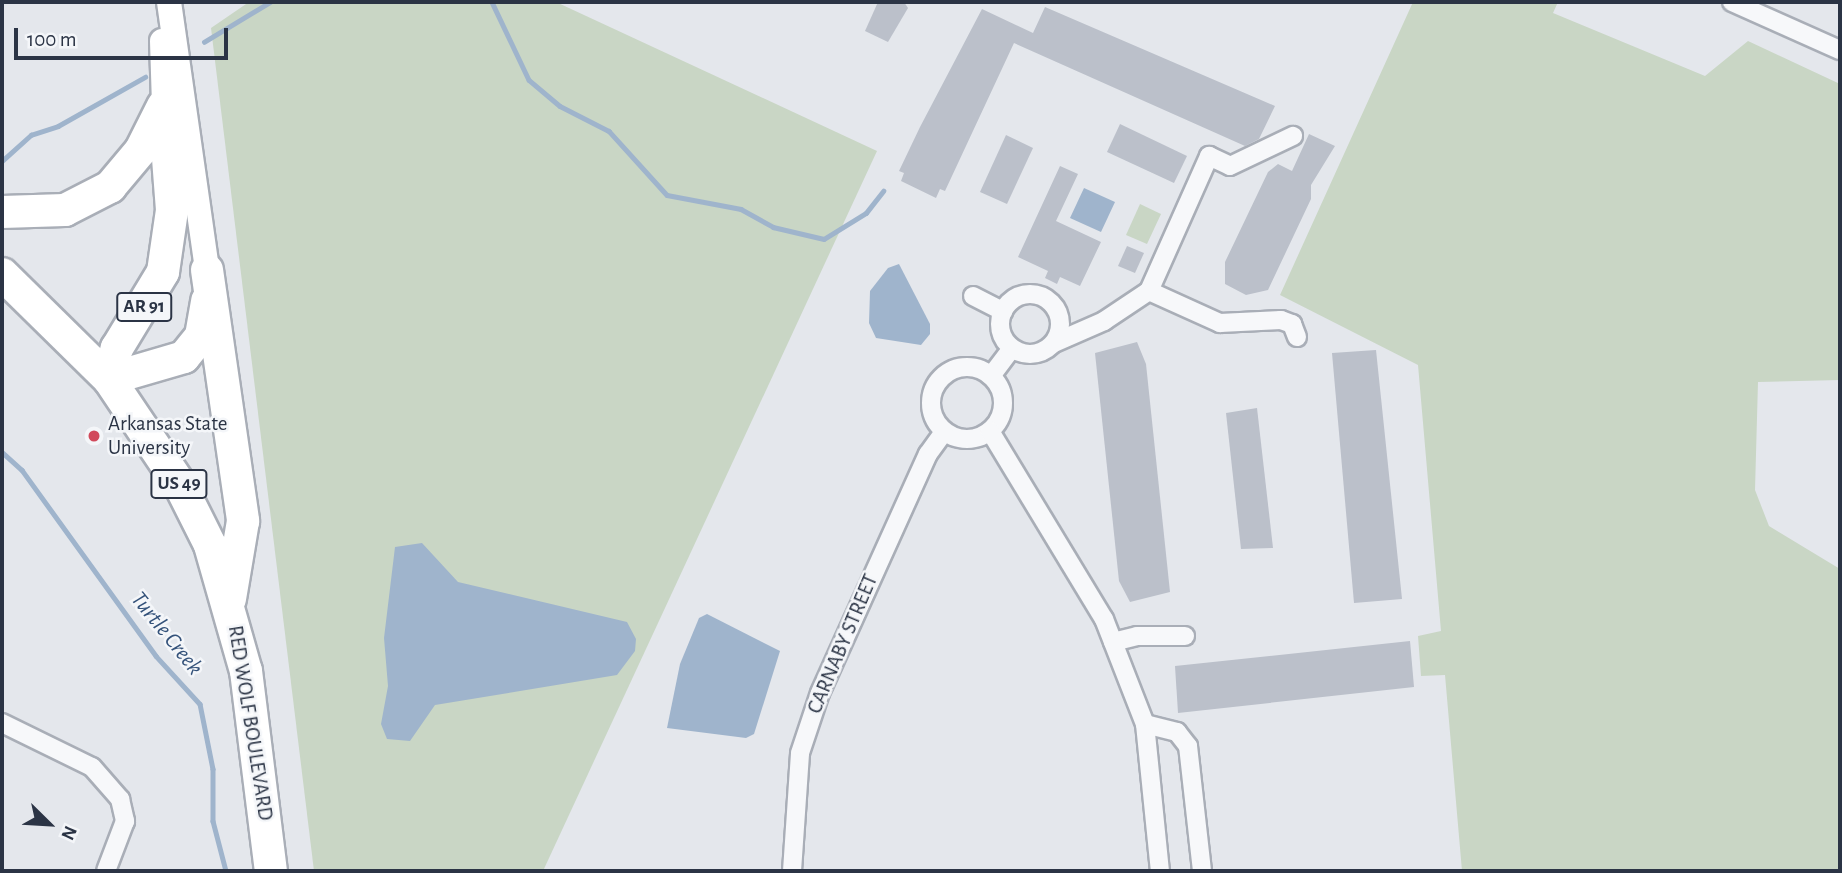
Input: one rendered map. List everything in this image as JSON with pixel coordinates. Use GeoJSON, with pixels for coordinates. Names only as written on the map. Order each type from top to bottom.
{"type":"FeatureCollection","features":[{"type":"Feature","properties":{"kind":"highway"},"geometry":{"type":"LineString","coordinates":[[2,212],[65,210],[110,187],[141,149],[164,106]]}},
{"type":"Feature","properties":{"kind":"highway","name":"AR 91"},"geometry":{"type":"LineString","coordinates":[[109,379],[117,348],[163,272],[172,210],[164,106]]}},
{"type":"Feature","properties":{"kind":"highway"},"geometry":{"type":"LineString","coordinates":[[109,379],[172,364],[193,349],[207,318],[207,270]]}},
{"type":"Feature","properties":{"kind":"highway"},"geometry":{"type":"LineString","coordinates":[[207,270],[243,521],[230,601]]}},
{"type":"Feature","properties":{"kind":"highway","name":"RED WOLF BOULEVARD"},"geometry":{"type":"LineString","coordinates":[[2,274],[109,379],[179,484],[230,601],[246,671],[271,871]]}},
{"type":"Feature","properties":{"kind":"main road","name":"AR 91"},"geometry":{"type":"LineString","coordinates":[[161,2],[164,106]]}},
{"type":"Feature","properties":{"kind":"main road"},"geometry":{"type":"LineString","coordinates":[[169,2],[207,270]]}},
{"type":"Feature","properties":{"kind":"street"},"geometry":{"type":"LineString","coordinates":[[1732,2],[1840,50]]}},
{"type":"Feature","properties":{"kind":"street"},"geometry":{"type":"LineString","coordinates":[[1087,330],[1060,317],[1050,301],[1033,294],[1015,298],[1003,311],[1001,331],[1012,348],[1039,354],[1054,343],[1087,330],[1149,290],[1209,156],[1230,166],[1293,135]]}},
{"type":"Feature","properties":{"kind":"street"},"geometry":{"type":"LineString","coordinates":[[1149,290],[1220,323],[1281,320],[1292,324],[1297,337]]}},
{"type":"Feature","properties":{"kind":"street"},"geometry":{"type":"LineString","coordinates":[[973,296],[1003,311]]}},
{"type":"Feature","properties":{"kind":"street"},"geometry":{"type":"LineString","coordinates":[[1054,343],[1060,317]]}},
{"type":"Feature","properties":{"kind":"street"},"geometry":{"type":"LineString","coordinates":[[992,376],[1012,348]]}},
{"type":"Feature","properties":{"kind":"street"},"geometry":{"type":"LineString","coordinates":[[959,367],[992,376],[1002,405],[990,431],[967,439],[944,432],[930,401],[939,379],[959,367]]}},
{"type":"Feature","properties":{"kind":"street"},"geometry":{"type":"LineString","coordinates":[[990,431],[1088,584],[1145,724],[1160,871]]}},
{"type":"Feature","properties":{"kind":"street","name":"CARNABY STREET"},"geometry":{"type":"LineString","coordinates":[[792,871],[800,753],[820,693],[928,454],[944,432]]}},
{"type":"Feature","properties":{"kind":"street"},"geometry":{"type":"LineString","coordinates":[[1113,642],[1137,636],[1185,636]]}},
{"type":"Feature","properties":{"kind":"street"},"geometry":{"type":"LineString","coordinates":[[2,723],[69,754],[107,781],[120,799],[125,821],[106,871]]}},
{"type":"Feature","properties":{"kind":"street"},"geometry":{"type":"LineString","coordinates":[[1145,724],[1177,732],[1188,746],[1202,871]]}},
{"type":"Feature","properties":{"kind":"green space"},"geometry":{"type":"Polygon","coordinates":[[[249,2],[556,2],[877,151],[543,871],[314,871],[211,28],[249,2]]]}},
{"type":"Feature","properties":{"kind":"green space"},"geometry":{"type":"Polygon","coordinates":[[[1413,2],[1558,2],[1553,13],[1705,76],[1748,41],[1840,84],[1840,380],[1758,382],[1755,490],[1769,526],[1840,569],[1840,871],[1462,871],[1445,675],[1421,676],[1418,636],[1441,631],[1418,365],[1280,295],[1413,2]]]}},
{"type":"Feature","properties":{"kind":"green space"},"geometry":{"type":"Polygon","coordinates":[[[1140,204],[1161,214],[1147,244],[1126,235],[1140,204]]]}},
{"type":"Feature","properties":{"kind":"water"},"geometry":{"type":"Polygon","coordinates":[[[1084,188],[1115,202],[1101,232],[1070,218],[1084,188]]]}},
{"type":"Feature","properties":{"kind":"water"},"geometry":{"type":"Polygon","coordinates":[[[899,264],[930,324],[930,334],[921,345],[876,338],[869,323],[870,291],[888,268],[899,264]]]}},
{"type":"Feature","properties":{"kind":"water"},"geometry":{"type":"Polygon","coordinates":[[[422,543],[458,582],[627,622],[636,639],[635,651],[617,675],[435,705],[410,741],[387,739],[381,724],[388,686],[384,638],[395,547],[422,543]]]}},
{"type":"Feature","properties":{"kind":"water"},"geometry":{"type":"Polygon","coordinates":[[[707,614],[780,651],[754,734],[746,738],[667,728],[680,664],[699,618],[707,614]]]}},
{"type":"Feature","properties":{"kind":"building"},"geometry":{"type":"Polygon","coordinates":[[[878,2],[904,2],[908,8],[888,42],[865,31],[878,2]]]}},
{"type":"Feature","properties":{"kind":"building"},"geometry":{"type":"Polygon","coordinates":[[[1045,7],[1275,106],[1259,139],[1245,146],[1014,43],[945,191],[940,189],[936,198],[901,181],[904,173],[899,171],[982,9],[1033,33],[1045,7]]]}},
{"type":"Feature","properties":{"kind":"building"},"geometry":{"type":"Polygon","coordinates":[[[1120,124],[1187,156],[1174,183],[1107,152],[1120,124]]]}},
{"type":"Feature","properties":{"kind":"building"},"geometry":{"type":"Polygon","coordinates":[[[1309,134],[1335,146],[1311,185],[1311,199],[1268,290],[1246,295],[1225,284],[1225,262],[1268,172],[1278,164],[1292,171],[1309,134]]]}},
{"type":"Feature","properties":{"kind":"building"},"geometry":{"type":"Polygon","coordinates":[[[1006,135],[1033,148],[1007,204],[980,192],[1006,135]]]}},
{"type":"Feature","properties":{"kind":"building"},"geometry":{"type":"Polygon","coordinates":[[[1060,166],[1078,174],[1056,221],[1101,242],[1080,286],[1060,277],[1057,284],[1045,278],[1048,271],[1018,257],[1060,166]]]}},
{"type":"Feature","properties":{"kind":"building"},"geometry":{"type":"Polygon","coordinates":[[[1127,246],[1144,253],[1135,273],[1118,266],[1127,246]]]}},
{"type":"Feature","properties":{"kind":"building"},"geometry":{"type":"Polygon","coordinates":[[[1137,342],[1146,364],[1170,592],[1130,602],[1119,581],[1095,353],[1137,342]]]}},
{"type":"Feature","properties":{"kind":"building"},"geometry":{"type":"Polygon","coordinates":[[[1376,350],[1402,599],[1354,603],[1332,353],[1376,350]]]}},
{"type":"Feature","properties":{"kind":"building"},"geometry":{"type":"Polygon","coordinates":[[[1257,408],[1273,548],[1241,549],[1226,413],[1257,408]]]}},
{"type":"Feature","properties":{"kind":"building"},"geometry":{"type":"Polygon","coordinates":[[[1410,641],[1414,687],[1178,713],[1175,666],[1410,641]]]}},
{"type":"Feature","properties":{"kind":"waterway"},"geometry":{"type":"LineString","coordinates":[[204,42],[270,2]]}},
{"type":"Feature","properties":{"kind":"waterway"},"geometry":{"type":"LineString","coordinates":[[492,2],[529,80],[560,106],[609,131],[667,195],[741,209],[773,227],[824,239],[866,213],[883,191]]}},
{"type":"Feature","properties":{"kind":"waterway"},"geometry":{"type":"LineString","coordinates":[[2,161],[31,135],[58,126],[145,77]]}},
{"type":"Feature","properties":{"kind":"waterway","name":"Turtle Creek"},"geometry":{"type":"LineString","coordinates":[[2,452],[22,470],[156,656],[200,704],[213,769],[213,821],[226,871]]}},
{"type":"Feature","properties":{"kind":"place","name":"Arkansas State University"},"geometry":{"type":"Point","coordinates":[94,436]}}]}
